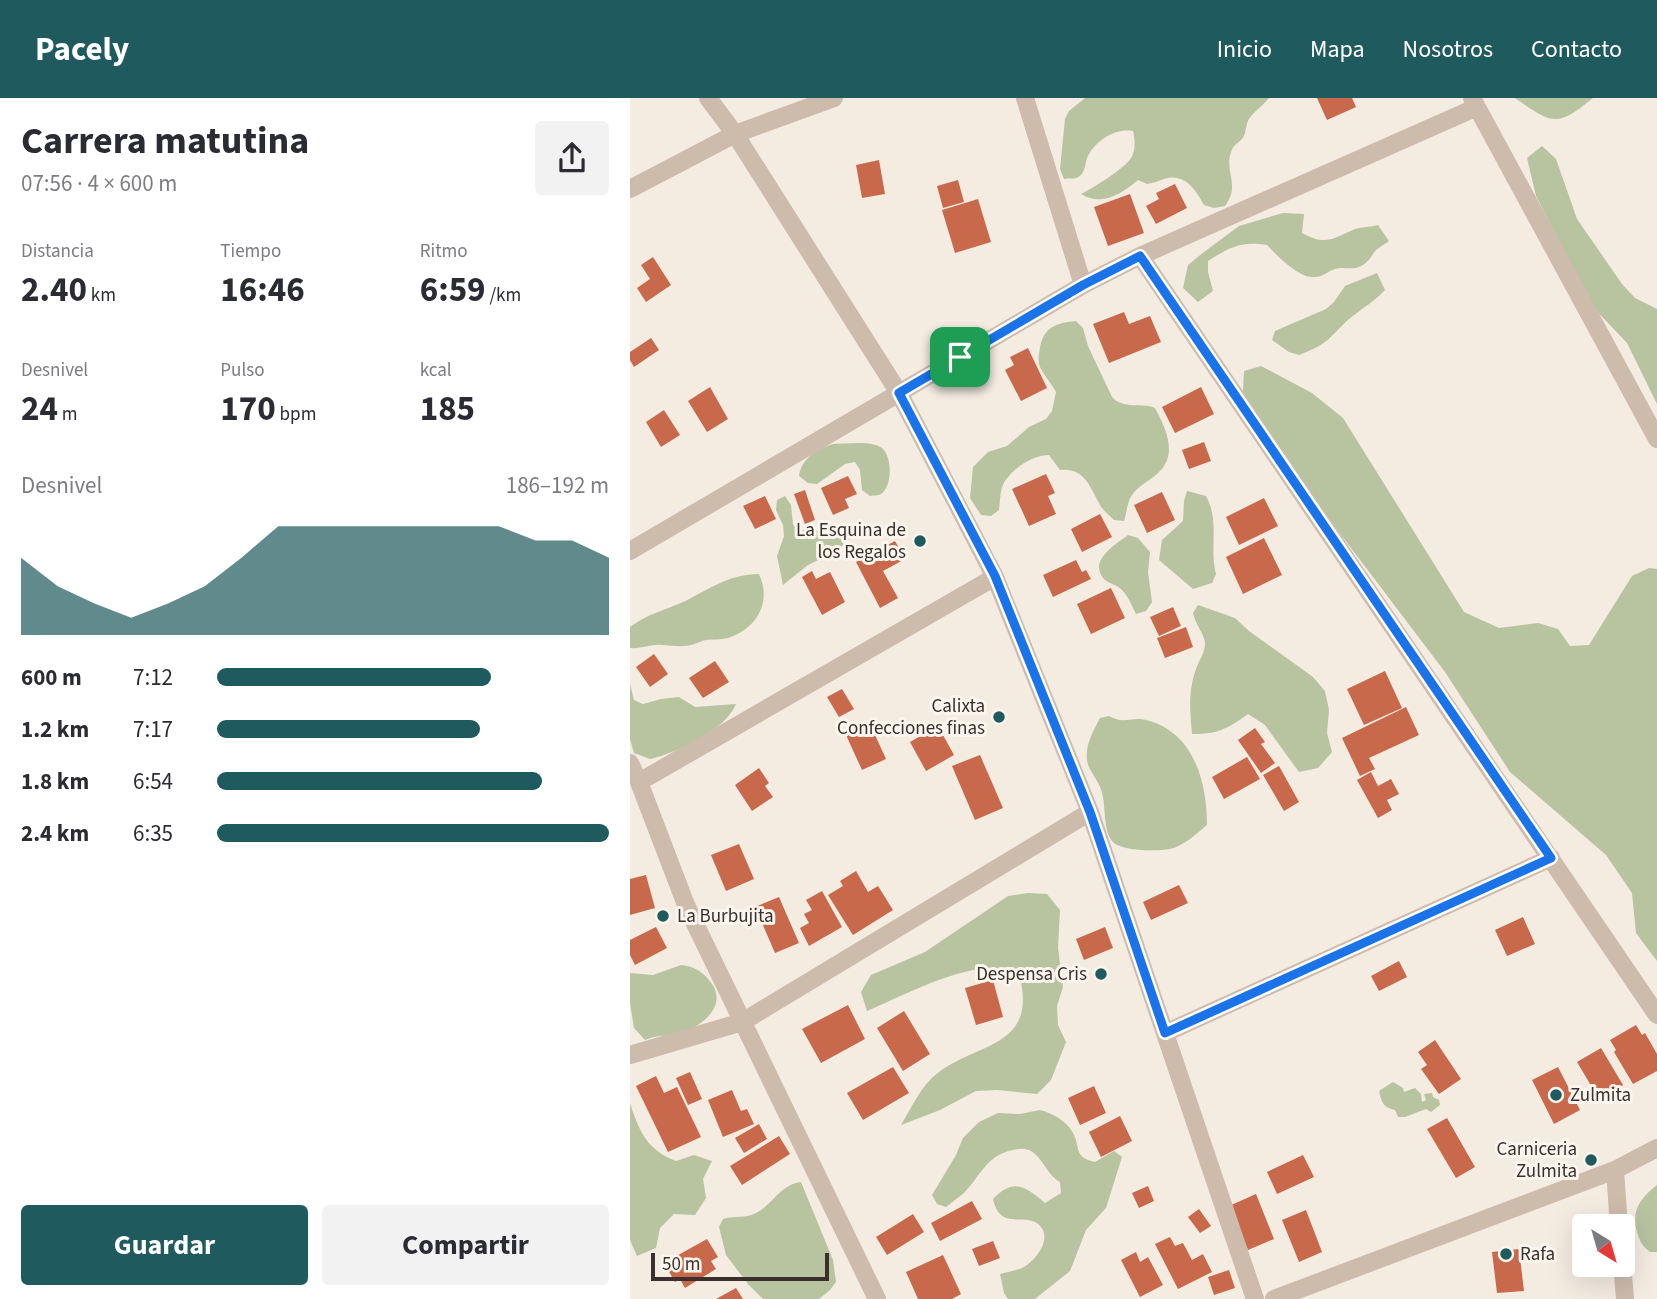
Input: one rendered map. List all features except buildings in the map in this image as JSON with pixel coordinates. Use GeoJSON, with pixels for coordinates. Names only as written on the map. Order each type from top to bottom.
{"type":"FeatureCollection","features":[{"type":"Feature","properties":{"kind":"street"},"geometry":{"type":"LineString","coordinates":[[708,98],[734,134],[899,393],[995,576],[1090,812],[1255,1299]]}},
{"type":"Feature","properties":{"kind":"street"},"geometry":{"type":"LineString","coordinates":[[630,189],[734,134],[834,98]]}},
{"type":"Feature","properties":{"kind":"street"},"geometry":{"type":"LineString","coordinates":[[1025,98],[1083,285]]}},
{"type":"Feature","properties":{"kind":"street"},"geometry":{"type":"LineString","coordinates":[[630,551],[1083,285],[1140,256],[1474,103],[1657,439]]}},
{"type":"Feature","properties":{"kind":"street"},"geometry":{"type":"LineString","coordinates":[[1140,256],[1657,1016]]}},
{"type":"Feature","properties":{"kind":"street"},"geometry":{"type":"LineString","coordinates":[[639,782],[995,576]]}},
{"type":"Feature","properties":{"kind":"street"},"geometry":{"type":"LineString","coordinates":[[630,763],[686,905],[877,1299]]}},
{"type":"Feature","properties":{"kind":"street"},"geometry":{"type":"LineString","coordinates":[[630,1055],[742,1022],[1090,812]]}},
{"type":"Feature","properties":{"kind":"street"},"geometry":{"type":"LineString","coordinates":[[1165,1033],[1551,858]]}},
{"type":"Feature","properties":{"kind":"street"},"geometry":{"type":"LineString","coordinates":[[1273,1299],[1309,1292],[1615,1170],[1657,1148]]}},
{"type":"Feature","properties":{"kind":"street"},"geometry":{"type":"LineString","coordinates":[[1615,1170],[1618,1214]]}},
{"type":"Feature","properties":{"kind":"street"},"geometry":{"type":"LineString","coordinates":[[1623,1278],[1625,1299]]}},
{"type":"Feature","properties":{"kind":"green space"},"geometry":{"type":"Polygon","coordinates":[[[1085,98],[1269,98],[1251,116],[1244,137],[1232,150],[1229,159],[1232,185],[1230,198],[1225,206],[1214,208],[1204,205],[1193,188],[1183,180],[1171,177],[1147,184],[1138,180],[1118,194],[1104,199],[1089,198],[1081,194],[1122,167],[1133,155],[1135,144],[1133,131],[1120,131],[1108,136],[1102,139],[1087,157],[1080,176],[1064,179],[1060,169],[1065,119],[1069,111],[1085,98]]]}},
{"type":"Feature","properties":{"kind":"green space"},"geometry":{"type":"Polygon","coordinates":[[[1515,98],[1593,98],[1571,114],[1554,119],[1538,113],[1515,98]]]}},
{"type":"Feature","properties":{"kind":"green space"},"geometry":{"type":"Polygon","coordinates":[[[1542,146],[1556,159],[1577,219],[1622,284],[1635,298],[1657,309],[1657,404],[1627,343],[1574,287],[1563,249],[1536,196],[1527,158],[1542,146]]]}},
{"type":"Feature","properties":{"kind":"green space"},"geometry":{"type":"Polygon","coordinates":[[[1283,213],[1304,214],[1302,233],[1317,239],[1329,240],[1355,229],[1378,225],[1389,241],[1361,266],[1335,269],[1315,277],[1296,271],[1267,245],[1243,245],[1229,249],[1208,261],[1213,291],[1198,302],[1183,288],[1188,265],[1204,252],[1239,226],[1283,213]]]}},
{"type":"Feature","properties":{"kind":"green space"},"geometry":{"type":"Polygon","coordinates":[[[1377,273],[1385,290],[1322,344],[1299,355],[1289,352],[1272,340],[1275,331],[1326,309],[1345,286],[1377,273]]]}},
{"type":"Feature","properties":{"kind":"green space"},"geometry":{"type":"Polygon","coordinates":[[[1076,321],[1083,328],[1088,346],[1112,397],[1127,405],[1155,408],[1166,433],[1168,459],[1157,474],[1132,495],[1124,521],[1114,520],[1102,508],[1085,479],[1075,472],[1060,470],[1049,455],[1035,458],[1015,469],[1002,487],[999,510],[991,516],[981,515],[970,498],[973,467],[988,452],[1007,446],[1029,427],[1046,419],[1052,411],[1056,392],[1040,366],[1040,347],[1044,335],[1052,327],[1076,321]]]}},
{"type":"Feature","properties":{"kind":"green space"},"geometry":{"type":"Polygon","coordinates":[[[1261,366],[1312,393],[1343,418],[1464,612],[1499,628],[1538,623],[1558,629],[1570,646],[1589,645],[1632,576],[1649,568],[1657,569],[1657,961],[1636,933],[1632,893],[1606,855],[1510,772],[1445,672],[1254,420],[1243,391],[1244,371],[1261,366]]]}},
{"type":"Feature","properties":{"kind":"green space"},"geometry":{"type":"Polygon","coordinates":[[[865,443],[882,448],[888,457],[890,471],[885,490],[880,495],[870,496],[862,490],[860,470],[855,462],[845,464],[817,484],[808,483],[799,476],[803,465],[811,456],[833,444],[865,443]]]}},
{"type":"Feature","properties":{"kind":"green space"},"geometry":{"type":"Polygon","coordinates":[[[1187,491],[1206,496],[1210,505],[1216,574],[1212,583],[1193,589],[1159,560],[1162,540],[1183,521],[1187,491]]]}},
{"type":"Feature","properties":{"kind":"green space"},"geometry":{"type":"Polygon","coordinates":[[[785,496],[791,505],[793,525],[807,531],[843,526],[850,528],[851,538],[835,552],[808,565],[783,585],[777,556],[784,536],[783,525],[776,510],[777,500],[785,496]]]}},
{"type":"Feature","properties":{"kind":"green space"},"geometry":{"type":"Polygon","coordinates":[[[1128,535],[1138,538],[1150,552],[1148,572],[1152,602],[1146,611],[1136,614],[1124,592],[1103,578],[1099,565],[1106,553],[1128,535]]]}},
{"type":"Feature","properties":{"kind":"green space"},"geometry":{"type":"Polygon","coordinates":[[[759,574],[763,584],[763,604],[754,621],[738,634],[687,646],[630,648],[630,627],[638,622],[724,582],[740,576],[759,574]]]}},
{"type":"Feature","properties":{"kind":"green space"},"geometry":{"type":"Polygon","coordinates":[[[1198,605],[1235,618],[1313,677],[1325,691],[1329,710],[1327,733],[1332,752],[1318,768],[1299,772],[1265,725],[1248,714],[1222,730],[1192,734],[1192,685],[1205,643],[1193,613],[1198,605]]]}},
{"type":"Feature","properties":{"kind":"green space"},"geometry":{"type":"Polygon","coordinates":[[[630,684],[634,700],[643,704],[679,697],[695,707],[736,704],[722,723],[699,739],[673,752],[650,759],[634,753],[630,739],[630,684]]]}},
{"type":"Feature","properties":{"kind":"green space"},"geometry":{"type":"Polygon","coordinates":[[[1109,716],[1119,720],[1146,720],[1162,726],[1176,735],[1186,747],[1200,776],[1207,825],[1190,839],[1164,850],[1131,849],[1112,841],[1106,825],[1102,793],[1090,769],[1087,756],[1089,743],[1100,718],[1109,716]]]}},
{"type":"Feature","properties":{"kind":"green space"},"geometry":{"type":"Polygon","coordinates":[[[1047,894],[1060,910],[1058,948],[1063,987],[1057,1006],[1058,1025],[1066,1042],[1051,1080],[1037,1094],[976,1091],[940,1110],[901,1125],[917,1097],[933,1077],[954,1062],[986,1048],[1011,1031],[1019,1019],[1023,1003],[1021,982],[1003,970],[972,970],[935,982],[867,1011],[861,992],[871,975],[925,952],[1008,896],[1047,894]]]}},
{"type":"Feature","properties":{"kind":"green space"},"geometry":{"type":"Polygon","coordinates":[[[681,965],[703,973],[712,984],[716,993],[714,1009],[694,1027],[677,1034],[645,1040],[634,1028],[630,1003],[630,973],[653,975],[681,965]]]}},
{"type":"Feature","properties":{"kind":"green space"},"geometry":{"type":"Polygon","coordinates":[[[1393,1082],[1403,1088],[1404,1092],[1415,1088],[1421,1094],[1422,1102],[1426,1100],[1424,1094],[1432,1093],[1440,1105],[1431,1112],[1426,1109],[1398,1117],[1395,1110],[1384,1104],[1379,1091],[1393,1082]]]}},
{"type":"Feature","properties":{"kind":"green space"},"geometry":{"type":"Polygon","coordinates":[[[630,1103],[641,1131],[658,1151],[676,1161],[694,1155],[712,1161],[703,1179],[706,1198],[695,1215],[674,1214],[660,1228],[656,1248],[637,1256],[630,1240],[630,1103]]]}},
{"type":"Feature","properties":{"kind":"green space"},"geometry":{"type":"Polygon","coordinates":[[[1040,1110],[1054,1115],[1067,1125],[1073,1133],[1080,1155],[1088,1160],[1095,1162],[1114,1151],[1122,1157],[1106,1208],[1086,1230],[1070,1271],[1035,1299],[1008,1299],[1000,1274],[1022,1268],[1032,1261],[1043,1245],[1044,1233],[1035,1222],[1002,1216],[993,1199],[1000,1192],[1014,1186],[1026,1189],[1045,1203],[1061,1193],[1060,1182],[1034,1153],[1019,1149],[997,1156],[964,1193],[946,1207],[937,1204],[932,1195],[963,1138],[979,1122],[998,1113],[1020,1114],[1040,1110]]]}},
{"type":"Feature","properties":{"kind":"green space"},"geometry":{"type":"Polygon","coordinates":[[[801,1182],[833,1260],[836,1282],[819,1299],[763,1299],[726,1255],[719,1227],[723,1219],[758,1212],[780,1192],[801,1182]]]}},
{"type":"Feature","properties":{"kind":"green space"},"geometry":{"type":"Polygon","coordinates":[[[1657,1185],[1657,1252],[1650,1252],[1644,1247],[1636,1228],[1635,1215],[1643,1199],[1657,1185]]]}},
{"type":"Feature","properties":{"kind":"place","name":"La Esquina de los Regalos"},"geometry":{"type":"Point","coordinates":[920,541]}},
{"type":"Feature","properties":{"kind":"place","name":"Calixta Confecciones finas"},"geometry":{"type":"Point","coordinates":[999,717]}},
{"type":"Feature","properties":{"kind":"place","name":"La Burbujita"},"geometry":{"type":"Point","coordinates":[663,916]}},
{"type":"Feature","properties":{"kind":"place","name":"Despensa Cris"},"geometry":{"type":"Point","coordinates":[1101,974]}},
{"type":"Feature","properties":{"kind":"place","name":"Zulmita"},"geometry":{"type":"Point","coordinates":[1556,1095]}},
{"type":"Feature","properties":{"kind":"place","name":"Carniceria Zulmita"},"geometry":{"type":"Point","coordinates":[1591,1160]}},
{"type":"Feature","properties":{"kind":"place","name":"Rafa"},"geometry":{"type":"Point","coordinates":[1506,1254]}},
{"type":"Feature","properties":{"kind":"route"},"geometry":{"type":"LineString","coordinates":[[1140,256],[1551,858],[1165,1033],[1090,812],[995,576],[899,393],[960,357],[1083,285],[1140,256]]}}]}
